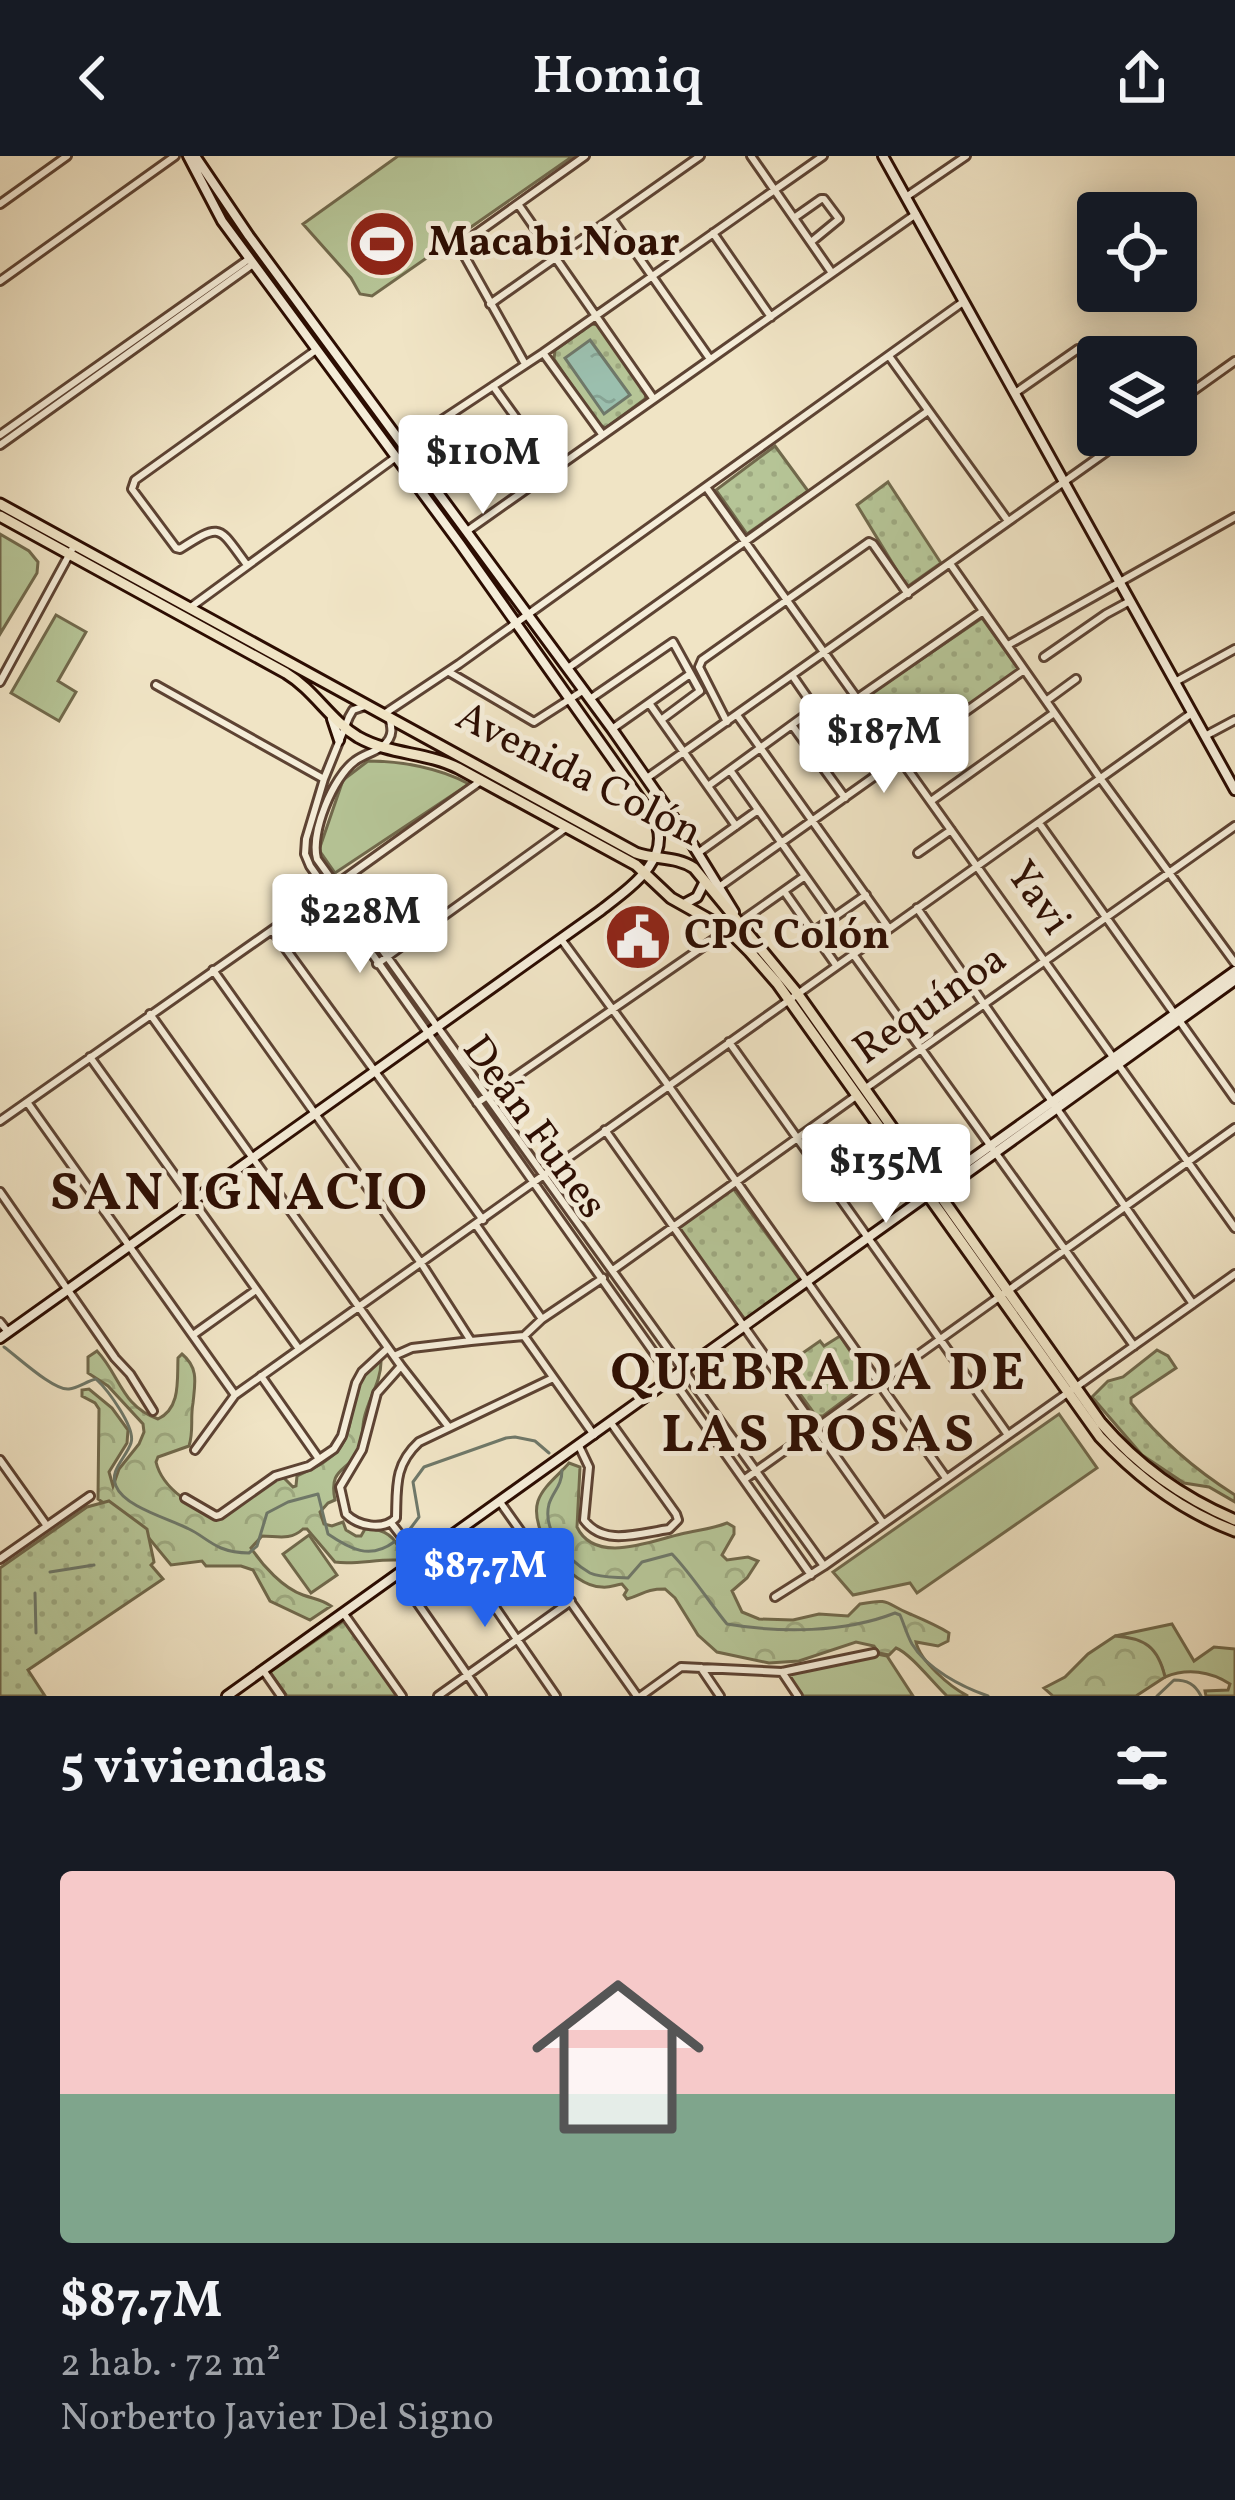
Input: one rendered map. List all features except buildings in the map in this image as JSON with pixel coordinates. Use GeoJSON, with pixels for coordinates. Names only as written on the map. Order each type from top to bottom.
{"type":"FeatureCollection","features":[{"type":"Feature","properties":{"kind":"main road"},"geometry":{"type":"LineString","coordinates":[[4,1335],[561,939],[646,873],[660,836],[656,821],[517,622],[216,213],[192,156]]}},
{"type":"Feature","properties":{"kind":"main road"},"geometry":{"type":"LineString","coordinates":[[192,156],[587,694],[740,922]]}},
{"type":"Feature","properties":{"kind":"main road"},"geometry":{"type":"LineString","coordinates":[[883,156],[1235,790]]}},
{"type":"Feature","properties":{"kind":"main road","name":"Avenida Colón"},"geometry":{"type":"LineString","coordinates":[[0,503],[286,673],[344,728],[380,747],[440,760],[482,780],[646,873],[663,892],[728,930],[792,996]]}},
{"type":"Feature","properties":{"kind":"main road","name":"Avenida Colón"},"geometry":{"type":"LineString","coordinates":[[0,515],[190,608],[626,847],[654,858],[686,862],[707,875],[935,1190],[1100,1437],[1145,1480],[1191,1511],[1235,1531]]}},
{"type":"Feature","properties":{"kind":"main road"},"geometry":{"type":"LineString","coordinates":[[329,713],[340,740]]}},
{"type":"Feature","properties":{"kind":"main road"},"geometry":{"type":"LineString","coordinates":[[683,904],[697,897],[707,875]]}},
{"type":"Feature","properties":{"kind":"main road"},"geometry":{"type":"LineString","coordinates":[[1178,1017],[1235,967]]}},
{"type":"Feature","properties":{"kind":"main road"},"geometry":{"type":"LineString","coordinates":[[226,1696],[868,1237],[935,1190],[949,1186],[1115,1060],[1235,980]]}},
{"type":"Feature","properties":{"kind":"main road","name":"Avenida Colón"},"geometry":{"type":"LineString","coordinates":[[1071,1390],[1150,1471],[1235,1520]]}},
{"type":"Feature","properties":{"kind":"street"},"geometry":{"type":"LineString","coordinates":[[0,204],[67,156]]}},
{"type":"Feature","properties":{"kind":"street"},"geometry":{"type":"LineString","coordinates":[[0,281],[175,156]]}},
{"type":"Feature","properties":{"kind":"street"},"geometry":{"type":"LineString","coordinates":[[525,364],[459,247],[585,156]]}},
{"type":"Feature","properties":{"kind":"street"},"geometry":{"type":"LineString","coordinates":[[490,304],[700,156]]}},
{"type":"Feature","properties":{"kind":"street"},"geometry":{"type":"LineString","coordinates":[[751,156],[832,273]]}},
{"type":"Feature","properties":{"kind":"street"},"geometry":{"type":"LineString","coordinates":[[404,445],[823,156]]}},
{"type":"Feature","properties":{"kind":"street"},"geometry":{"type":"LineString","coordinates":[[906,197],[966,156]]}},
{"type":"Feature","properties":{"kind":"street"},"geometry":{"type":"LineString","coordinates":[[794,218],[821,199],[839,219],[811,242]]}},
{"type":"Feature","properties":{"kind":"street"},"geometry":{"type":"LineString","coordinates":[[518,203],[653,398]]}},
{"type":"Feature","properties":{"kind":"street"},"geometry":{"type":"LineString","coordinates":[[467,532],[916,214]]}},
{"type":"Feature","properties":{"kind":"street"},"geometry":{"type":"LineString","coordinates":[[611,218],[710,358]]}},
{"type":"Feature","properties":{"kind":"street"},"geometry":{"type":"LineString","coordinates":[[713,233],[771,317]]}},
{"type":"Feature","properties":{"kind":"street"},"geometry":{"type":"LineString","coordinates":[[0,435],[251,261]]}},
{"type":"Feature","properties":{"kind":"street"},"geometry":{"type":"LineString","coordinates":[[0,445],[251,261]]}},
{"type":"Feature","properties":{"kind":"street"},"geometry":{"type":"LineString","coordinates":[[380,747],[390,737],[387,715],[964,301]]}},
{"type":"Feature","properties":{"kind":"street"},"geometry":{"type":"LineString","coordinates":[[247,565],[217,531],[209,530],[176,548],[132,485],[316,350]]}},
{"type":"Feature","properties":{"kind":"street"},"geometry":{"type":"LineString","coordinates":[[1015,393],[1077,350]]}},
{"type":"Feature","properties":{"kind":"street"},"geometry":{"type":"LineString","coordinates":[[543,353],[602,434]]}},
{"type":"Feature","properties":{"kind":"street"},"geometry":{"type":"LineString","coordinates":[[889,356],[1008,521]]}},
{"type":"Feature","properties":{"kind":"street"},"geometry":{"type":"LineString","coordinates":[[1197,388],[1235,362]]}},
{"type":"Feature","properties":{"kind":"street"},"geometry":{"type":"LineString","coordinates":[[56,406],[71,385]]}},
{"type":"Feature","properties":{"kind":"street"},"geometry":{"type":"LineString","coordinates":[[493,386],[553,469]]}},
{"type":"Feature","properties":{"kind":"street"},"geometry":{"type":"LineString","coordinates":[[568,668],[928,411]]}},
{"type":"Feature","properties":{"kind":"street"},"geometry":{"type":"LineString","coordinates":[[647,778],[1101,456]]}},
{"type":"Feature","properties":{"kind":"street"},"geometry":{"type":"LineString","coordinates":[[190,608],[396,457]]}},
{"type":"Feature","properties":{"kind":"street","name":"Yavi"},"geometry":{"type":"LineString","coordinates":[[706,487],[1235,1228]]}},
{"type":"Feature","properties":{"kind":"street"},"geometry":{"type":"LineString","coordinates":[[1007,646],[1235,517]]}},
{"type":"Feature","properties":{"kind":"street"},"geometry":{"type":"LineString","coordinates":[[727,722],[699,667],[702,660],[869,542],[908,594]]}},
{"type":"Feature","properties":{"kind":"street"},"geometry":{"type":"LineString","coordinates":[[0,682],[73,549]]}},
{"type":"Feature","properties":{"kind":"street"},"geometry":{"type":"LineString","coordinates":[[950,564],[1235,967]]}},
{"type":"Feature","properties":{"kind":"street"},"geometry":{"type":"LineString","coordinates":[[1044,657],[1130,602]]}},
{"type":"Feature","properties":{"kind":"street"},"geometry":{"type":"LineString","coordinates":[[858,698],[983,611]]}},
{"type":"Feature","properties":{"kind":"street"},"geometry":{"type":"LineString","coordinates":[[448,671],[534,722],[671,642],[700,692],[661,719]]}},
{"type":"Feature","properties":{"kind":"street"},"geometry":{"type":"LineString","coordinates":[[1175,682],[1235,649]]}},
{"type":"Feature","properties":{"kind":"street"},"geometry":{"type":"LineString","coordinates":[[719,887],[1024,670]]}},
{"type":"Feature","properties":{"kind":"street"},"geometry":{"type":"LineString","coordinates":[[612,729],[690,674]]}},
{"type":"Feature","properties":{"kind":"street"},"geometry":{"type":"LineString","coordinates":[[794,676],[843,749]]}},
{"type":"Feature","properties":{"kind":"street"},"geometry":{"type":"LineString","coordinates":[[1046,700],[1076,679]]}},
{"type":"Feature","properties":{"kind":"street"},"geometry":{"type":"LineString","coordinates":[[156,685],[324,779]]}},
{"type":"Feature","properties":{"kind":"street"},"geometry":{"type":"LineString","coordinates":[[650,703],[736,826]]}},
{"type":"Feature","properties":{"kind":"street","name":"Deán Funes"},"geometry":{"type":"LineString","coordinates":[[369,705],[353,710],[344,728],[324,779],[304,848],[306,859],[811,1575]]}},
{"type":"Feature","properties":{"kind":"street"},"geometry":{"type":"LineString","coordinates":[[708,786],[815,708]]}},
{"type":"Feature","properties":{"kind":"street"},"geometry":{"type":"LineString","coordinates":[[195,1450],[235,1395],[260,1376],[1192,712]]}},
{"type":"Feature","properties":{"kind":"street"},"geometry":{"type":"LineString","coordinates":[[931,801],[1054,713]]}},
{"type":"Feature","properties":{"kind":"street"},"geometry":{"type":"LineString","coordinates":[[737,715],[889,928]]}},
{"type":"Feature","properties":{"kind":"street"},"geometry":{"type":"LineString","coordinates":[[1205,736],[1235,720]]}},
{"type":"Feature","properties":{"kind":"street"},"geometry":{"type":"LineString","coordinates":[[792,725],[845,797]]}},
{"type":"Feature","properties":{"kind":"street"},"geometry":{"type":"LineString","coordinates":[[821,764],[877,725]]}},
{"type":"Feature","properties":{"kind":"street","name":"Deán Funes"},"geometry":{"type":"LineString","coordinates":[[380,747],[339,776],[316,841],[317,859],[824,1566]]}},
{"type":"Feature","properties":{"kind":"street"},"geometry":{"type":"LineString","coordinates":[[730,770],[835,917]]}},
{"type":"Feature","properties":{"kind":"street"},"geometry":{"type":"LineString","coordinates":[[0,1121],[482,780]]}},
{"type":"Feature","properties":{"kind":"street"},"geometry":{"type":"LineString","coordinates":[[698,853],[758,810]]}},
{"type":"Feature","properties":{"kind":"street"},"geometry":{"type":"LineString","coordinates":[[1038,822],[1235,1099]]}},
{"type":"Feature","properties":{"kind":"street","name":"Requínoa"},"geometry":{"type":"LineString","coordinates":[[524,1336],[1235,826]]}},
{"type":"Feature","properties":{"kind":"street"},"geometry":{"type":"LineString","coordinates":[[377,964],[567,827]]}},
{"type":"Feature","properties":{"kind":"street"},"geometry":{"type":"LineString","coordinates":[[918,853],[951,830]]}},
{"type":"Feature","properties":{"kind":"street"},"geometry":{"type":"LineString","coordinates":[[740,922],[805,876]]}},
{"type":"Feature","properties":{"kind":"street"},"geometry":{"type":"LineString","coordinates":[[784,891],[836,965]]}},
{"type":"Feature","properties":{"kind":"street"},"geometry":{"type":"LineString","coordinates":[[812,932],[866,896]]}},
{"type":"Feature","properties":{"kind":"street"},"geometry":{"type":"LineString","coordinates":[[916,908],[1193,1304]]}},
{"type":"Feature","properties":{"kind":"street"},"geometry":{"type":"LineString","coordinates":[[272,930],[542,1319]]}},
{"type":"Feature","properties":{"kind":"street"},"geometry":{"type":"LineString","coordinates":[[477,1103],[728,930]]}},
{"type":"Feature","properties":{"kind":"street"},"geometry":{"type":"LineString","coordinates":[[561,939],[946,1478]]}},
{"type":"Feature","properties":{"kind":"street"},"geometry":{"type":"LineString","coordinates":[[853,953],[1133,1346]]}},
{"type":"Feature","properties":{"kind":"street"},"geometry":{"type":"LineString","coordinates":[[213,970],[471,1341]]}},
{"type":"Feature","properties":{"kind":"street"},"geometry":{"type":"LineString","coordinates":[[150,1014],[400,1366],[448,1426]]}},
{"type":"Feature","properties":{"kind":"street"},"geometry":{"type":"LineString","coordinates":[[729,1042],[1008,1435]]}},
{"type":"Feature","properties":{"kind":"street"},"geometry":{"type":"LineString","coordinates":[[90,1057],[299,1349]]}},
{"type":"Feature","properties":{"kind":"street"},"geometry":{"type":"LineString","coordinates":[[27,1102],[235,1395]]}},
{"type":"Feature","properties":{"kind":"street"},"geometry":{"type":"LineString","coordinates":[[746,1479],[1235,1128]]}},
{"type":"Feature","properties":{"kind":"street"},"geometry":{"type":"LineString","coordinates":[[605,1130],[883,1523]]}},
{"type":"Feature","properties":{"kind":"street"},"geometry":{"type":"LineString","coordinates":[[0,1192],[153,1411]]}},
{"type":"Feature","properties":{"kind":"street"},"geometry":{"type":"LineString","coordinates":[[775,1598],[1235,1274]]}},
{"type":"Feature","properties":{"kind":"street"},"geometry":{"type":"LineString","coordinates":[[193,1335],[256,1290]]}},
{"type":"Feature","properties":{"kind":"street"},"geometry":{"type":"LineString","coordinates":[[0,1322],[4,1335]]}},
{"type":"Feature","properties":{"kind":"street"},"geometry":{"type":"LineString","coordinates":[[394,1356],[412,1348],[524,1336],[594,1435]]}},
{"type":"Feature","properties":{"kind":"street"},"geometry":{"type":"LineString","coordinates":[[184,1498],[220,1516],[275,1476],[320,1459],[339,1442],[362,1372],[388,1348]]}},
{"type":"Feature","properties":{"kind":"street"},"geometry":{"type":"LineString","coordinates":[[400,1366],[377,1393],[362,1450],[340,1487],[346,1514],[363,1523],[392,1524],[397,1514],[397,1474],[419,1442],[553,1378]]}},
{"type":"Feature","properties":{"kind":"street"},"geometry":{"type":"LineString","coordinates":[[260,1376],[320,1459]]}},
{"type":"Feature","properties":{"kind":"street"},"geometry":{"type":"LineString","coordinates":[[579,1447],[589,1467],[582,1512],[595,1533],[612,1537],[675,1525],[676,1514],[611,1423]]}},
{"type":"Feature","properties":{"kind":"street"},"geometry":{"type":"LineString","coordinates":[[0,1460],[47,1526]]}},
{"type":"Feature","properties":{"kind":"street"},"geometry":{"type":"LineString","coordinates":[[0,1559],[90,1496]]}},
{"type":"Feature","properties":{"kind":"street"},"geometry":{"type":"LineString","coordinates":[[500,1502],[639,1696],[681,1667],[782,1672],[874,1653]]}},
{"type":"Feature","properties":{"kind":"street"},"geometry":{"type":"LineString","coordinates":[[392,1524],[419,1560]]}},
{"type":"Feature","properties":{"kind":"street"},"geometry":{"type":"LineString","coordinates":[[448,1539],[556,1696]]}},
{"type":"Feature","properties":{"kind":"street"},"geometry":{"type":"LineString","coordinates":[[398,1575],[482,1696]]}},
{"type":"Feature","properties":{"kind":"street"},"geometry":{"type":"LineString","coordinates":[[438,1696],[571,1601]]}},
{"type":"Feature","properties":{"kind":"street"},"geometry":{"type":"LineString","coordinates":[[344,1614],[402,1696]]}},
{"type":"Feature","properties":{"kind":"street"},"geometry":{"type":"LineString","coordinates":[[700,1668],[720,1696]]}},
{"type":"Feature","properties":{"kind":"street"},"geometry":{"type":"LineString","coordinates":[[263,1670],[281,1696]]}},
{"type":"Feature","properties":{"kind":"street"},"geometry":{"type":"LineString","coordinates":[[782,1672],[798,1696]]}},
{"type":"Feature","properties":{"kind":"green space","name":"Macabi Noar"},"geometry":{"type":"Polygon","coordinates":[[[398,156],[573,156],[372,296],[360,294],[303,224],[398,156]]]}},
{"type":"Feature","properties":{"kind":"green space"},"geometry":{"type":"Polygon","coordinates":[[[592,324],[598,325],[646,394],[606,428],[598,424],[554,359],[555,350],[592,324]]]}},
{"type":"Feature","properties":{"kind":"green space"},"geometry":{"type":"Polygon","coordinates":[[[775,446],[808,491],[747,534],[716,490],[775,446]]]}},
{"type":"Feature","properties":{"kind":"green space"},"geometry":{"type":"Polygon","coordinates":[[[888,482],[941,563],[907,587],[857,505],[888,482]]]}},
{"type":"Feature","properties":{"kind":"green space"},"geometry":{"type":"Polygon","coordinates":[[[0,534],[38,562],[37,573],[0,634],[0,534]]]}},
{"type":"Feature","properties":{"kind":"green space"},"geometry":{"type":"Polygon","coordinates":[[[56,615],[86,632],[58,681],[76,692],[59,721],[11,693],[56,615]]]}},
{"type":"Feature","properties":{"kind":"green space"},"geometry":{"type":"Polygon","coordinates":[[[982,618],[1019,670],[901,753],[863,699],[982,618]]]}},
{"type":"Feature","properties":{"kind":"green space"},"geometry":{"type":"Polygon","coordinates":[[[368,761],[420,766],[469,784],[335,873],[319,850],[343,780],[368,761]]]}},
{"type":"Feature","properties":{"kind":"green space"},"geometry":{"type":"Polygon","coordinates":[[[733,1188],[801,1281],[746,1321],[678,1228],[733,1188]]]}},
{"type":"Feature","properties":{"kind":"green space"},"geometry":{"type":"Polygon","coordinates":[[[840,1336],[870,1381],[823,1416],[816,1416],[781,1368],[820,1341],[824,1346],[840,1336]]]}},
{"type":"Feature","properties":{"kind":"green space"},"geometry":{"type":"Polygon","coordinates":[[[1157,1350],[1176,1368],[1131,1398],[1131,1403],[1179,1454],[1235,1495],[1235,1502],[1209,1487],[1184,1483],[1142,1455],[1092,1397],[1157,1350]]]}},
{"type":"Feature","properties":{"kind":"green space"},"geometry":{"type":"Polygon","coordinates":[[[97,1351],[136,1406],[158,1419],[174,1401],[178,1358],[182,1354],[187,1359],[195,1382],[189,1446],[158,1457],[156,1462],[172,1489],[219,1518],[277,1478],[296,1486],[297,1476],[334,1454],[345,1439],[361,1381],[379,1360],[379,1377],[359,1449],[334,1481],[335,1500],[320,1512],[324,1524],[343,1522],[356,1536],[365,1529],[388,1534],[401,1553],[397,1560],[335,1562],[307,1529],[288,1536],[262,1536],[251,1548],[274,1576],[296,1592],[331,1606],[310,1620],[270,1601],[253,1570],[206,1566],[202,1561],[171,1565],[144,1532],[98,1499],[99,1409],[82,1396],[82,1390],[89,1389],[112,1408],[128,1430],[127,1443],[109,1472],[113,1486],[144,1432],[143,1424],[108,1386],[88,1373],[88,1357],[97,1351]]]}},
{"type":"Feature","properties":{"kind":"green space"},"geometry":{"type":"Polygon","coordinates":[[[1059,1414],[1097,1468],[917,1593],[910,1583],[853,1595],[833,1572],[1059,1414]]]}},
{"type":"Feature","properties":{"kind":"green space"},"geometry":{"type":"Polygon","coordinates":[[[569,1463],[580,1467],[577,1527],[585,1538],[610,1548],[624,1547],[727,1523],[734,1527],[734,1534],[722,1555],[727,1560],[748,1557],[758,1561],[732,1591],[742,1612],[759,1619],[793,1620],[819,1614],[848,1616],[860,1604],[887,1603],[949,1633],[948,1641],[938,1646],[916,1642],[937,1673],[968,1696],[947,1696],[896,1648],[889,1655],[856,1642],[799,1661],[769,1663],[717,1652],[698,1635],[665,1589],[627,1599],[622,1584],[602,1587],[578,1578],[546,1542],[537,1514],[544,1490],[569,1463]]]}},
{"type":"Feature","properties":{"kind":"green space"},"geometry":{"type":"Polygon","coordinates":[[[109,1501],[147,1529],[151,1565],[163,1579],[28,1670],[45,1696],[0,1696],[0,1568],[87,1507],[109,1501]]]}},
{"type":"Feature","properties":{"kind":"green space"},"geometry":{"type":"Polygon","coordinates":[[[309,1535],[337,1575],[311,1593],[283,1554],[309,1535]]]}},
{"type":"Feature","properties":{"kind":"green space"},"geometry":{"type":"Polygon","coordinates":[[[345,1620],[399,1696],[287,1696],[270,1672],[345,1620]]]}},
{"type":"Feature","properties":{"kind":"green space"},"geometry":{"type":"Polygon","coordinates":[[[1172,1624],[1194,1661],[1214,1647],[1235,1649],[1235,1696],[1206,1696],[1205,1691],[1228,1690],[1230,1684],[1214,1676],[1182,1672],[1165,1677],[1148,1647],[1115,1636],[1172,1624]]]}},
{"type":"Feature","properties":{"kind":"green space"},"geometry":{"type":"Polygon","coordinates":[[[1115,1636],[1149,1646],[1165,1677],[1136,1696],[1053,1696],[1044,1688],[1065,1677],[1115,1636]]]}},
{"type":"Feature","properties":{"kind":"green space"},"geometry":{"type":"Polygon","coordinates":[[[877,1654],[887,1656],[913,1696],[802,1696],[788,1675],[792,1672],[877,1654]]]}},
{"type":"Feature","properties":{"kind":"water"},"geometry":{"type":"Polygon","coordinates":[[[590,340],[630,395],[604,414],[565,358],[590,340]]]}},
{"type":"Feature","properties":{"kind":"waterway"},"geometry":{"type":"LineString","coordinates":[[4,1347],[63,1388],[96,1379],[120,1410],[131,1436],[115,1475],[121,1493],[217,1546],[249,1553],[257,1546],[267,1513],[318,1494],[328,1534],[368,1551],[394,1542]]}},
{"type":"Feature","properties":{"kind":"waterway"},"geometry":{"type":"LineString","coordinates":[[410,1529],[419,1517],[413,1482],[424,1467],[506,1438],[535,1441],[549,1453]]}},
{"type":"Feature","properties":{"kind":"waterway"},"geometry":{"type":"LineString","coordinates":[[562,1470],[549,1504],[549,1525],[566,1553],[590,1573],[628,1578],[642,1562],[672,1554],[727,1624],[747,1627],[833,1628],[895,1613],[927,1661],[956,1682],[988,1696]]}},
{"type":"Feature","properties":{"kind":"waterway"},"geometry":{"type":"LineString","coordinates":[[50,1572],[94,1565]]}},
{"type":"Feature","properties":{"kind":"waterway"},"geometry":{"type":"LineString","coordinates":[[35,1593],[36,1633]]}},
{"type":"Feature","properties":{"kind":"waterway"},"geometry":{"type":"LineString","coordinates":[[1157,1696],[1174,1680],[1190,1684],[1201,1696]]}},
{"type":"Feature","properties":{"kind":"place","name":"Macabi Noar"},"geometry":{"type":"Point","coordinates":[382,244]}},
{"type":"Feature","properties":{"kind":"place","name":"CPC Colón"},"geometry":{"type":"Point","coordinates":[638,937]}},
{"type":"Feature","properties":{"kind":"district","name":"SAN IGNACIO"},"geometry":{"type":"Point","coordinates":[240,1195]}},
{"type":"Feature","properties":{"kind":"district","name":"QUEBRADA DE LAS ROSAS"},"geometry":{"type":"Point","coordinates":[819,1406]}}]}
